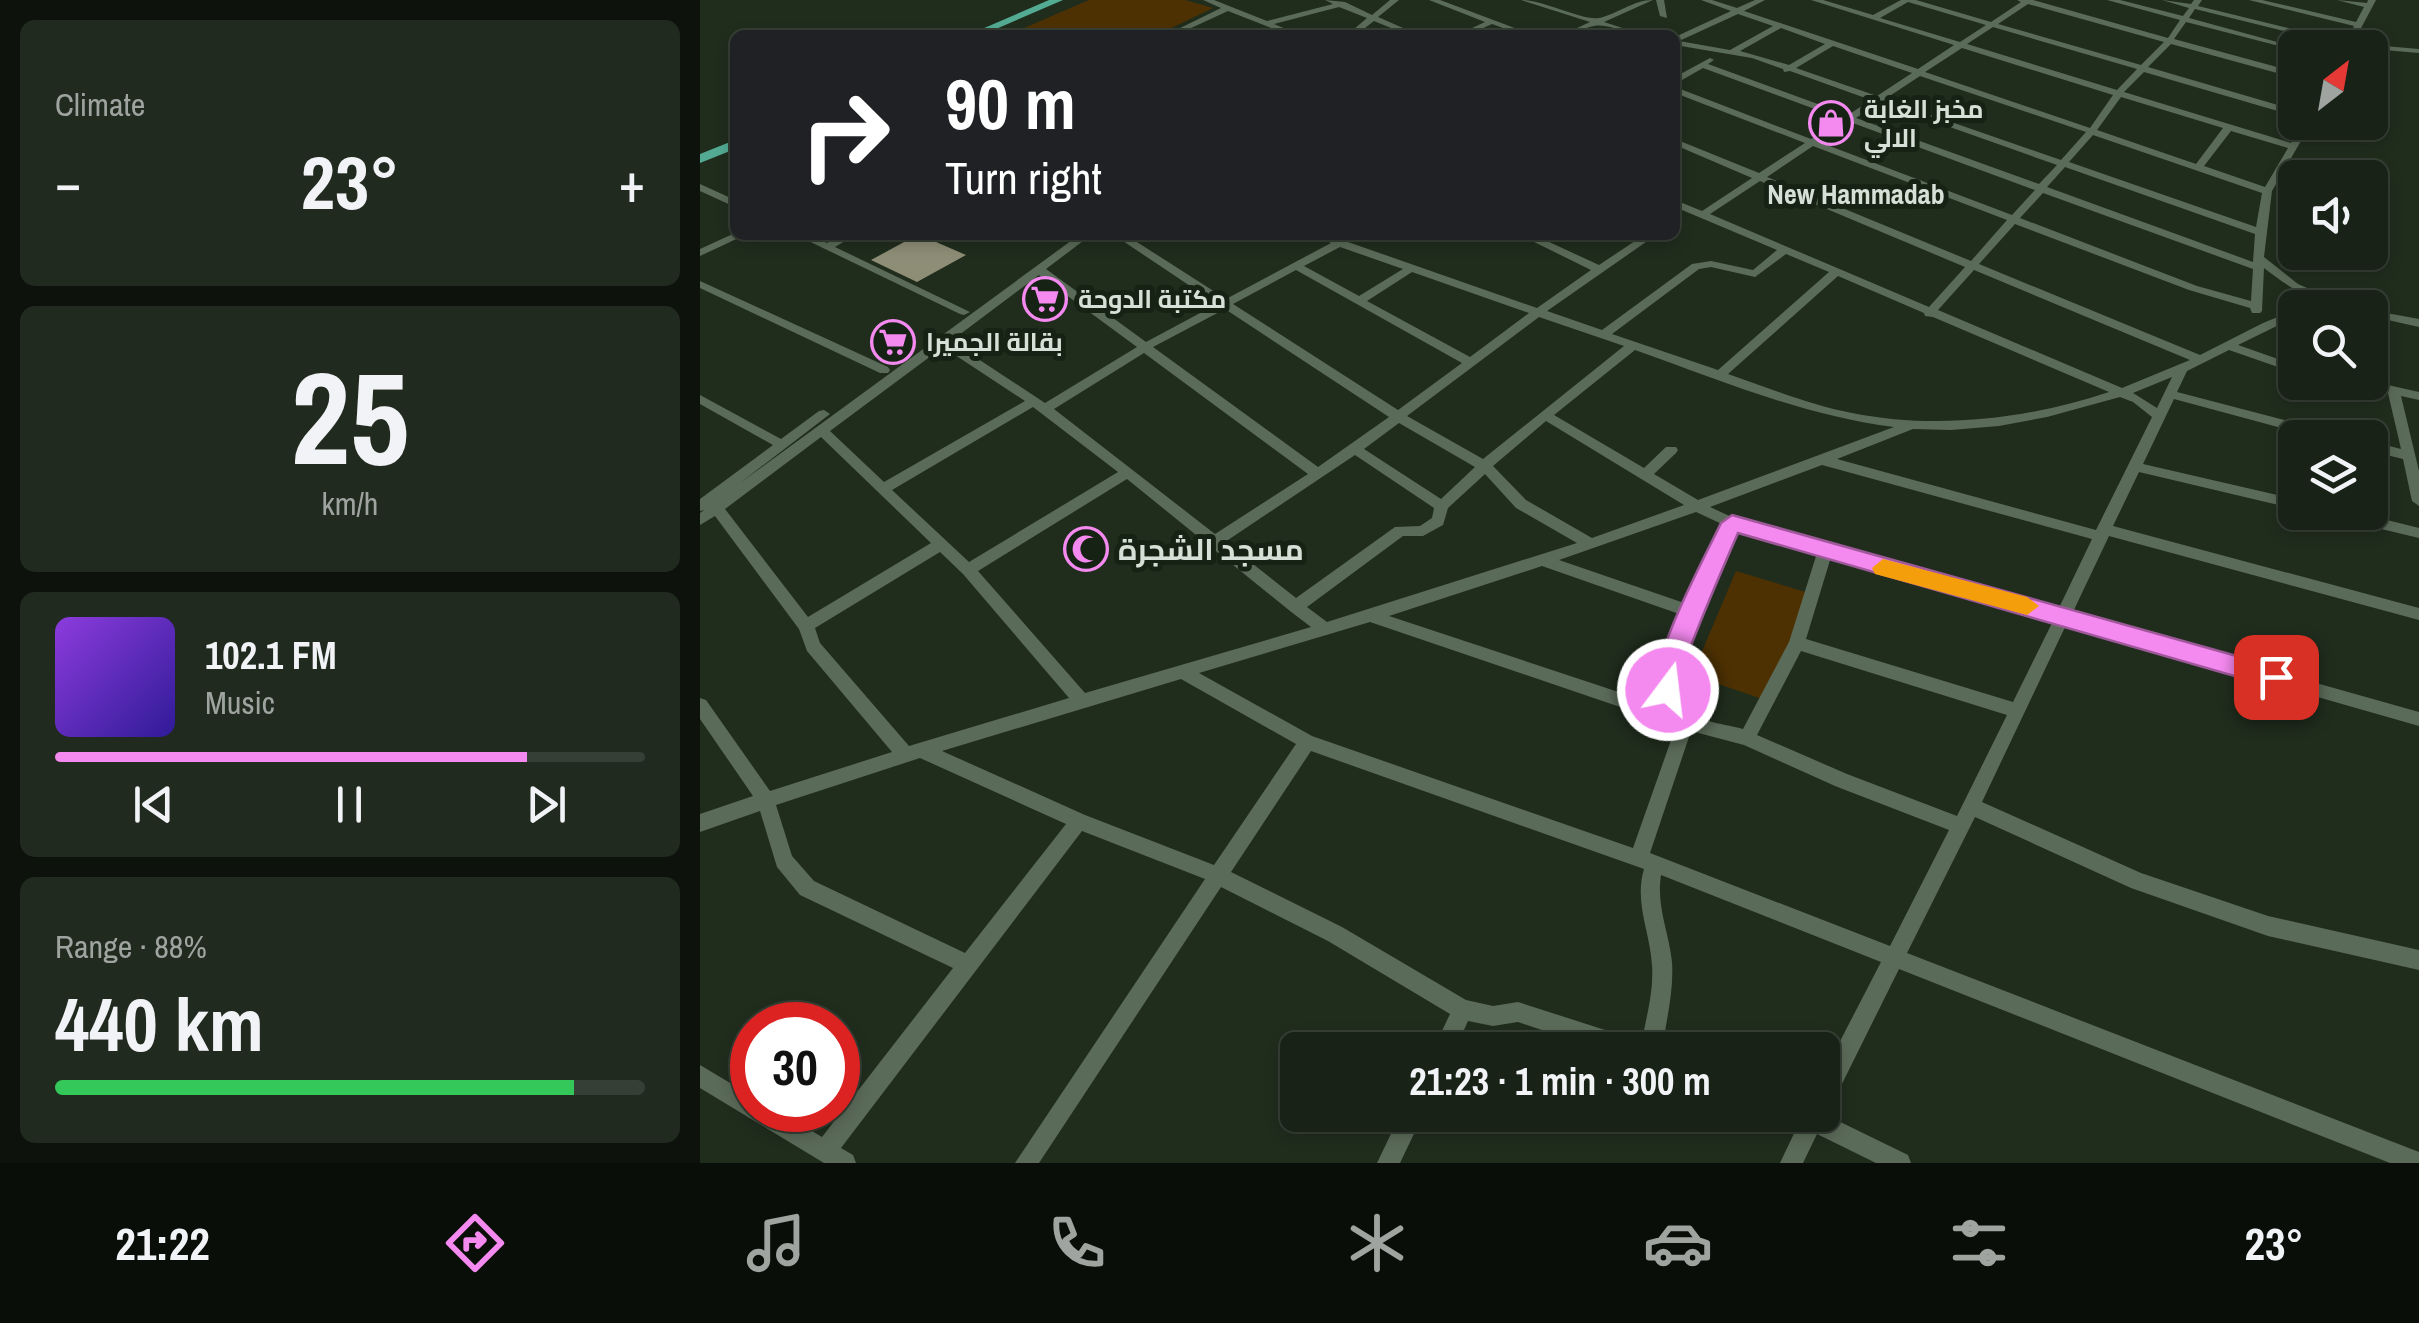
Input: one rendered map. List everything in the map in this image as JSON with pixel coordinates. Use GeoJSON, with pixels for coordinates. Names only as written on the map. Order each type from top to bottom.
{"type":"FeatureCollection","features":[{"type":"Feature","properties":{"kind":"main road"},"geometry":{"type":"LineString","coordinates":[[984,30],[1058,0]]}},
{"type":"Feature","properties":{"kind":"main road"},"geometry":{"type":"LineString","coordinates":[[1005,30],[1077,0]]}},
{"type":"Feature","properties":{"kind":"main road"},"geometry":{"type":"LineString","coordinates":[[700,148],[730,136]]}},
{"type":"Feature","properties":{"kind":"main road"},"geometry":{"type":"LineString","coordinates":[[700,159],[730,146]]}},
{"type":"Feature","properties":{"kind":"street"},"geometry":{"type":"LineString","coordinates":[[1208,0],[1283,30]]}},
{"type":"Feature","properties":{"kind":"street"},"geometry":{"type":"LineString","coordinates":[[1329,0],[1403,30]]}},
{"type":"Feature","properties":{"kind":"street"},"geometry":{"type":"LineString","coordinates":[[1268,24],[1355,0]]}},
{"type":"Feature","properties":{"kind":"street"},"geometry":{"type":"LineString","coordinates":[[1357,30],[1395,0]]}},
{"type":"Feature","properties":{"kind":"street"},"geometry":{"type":"LineString","coordinates":[[1433,0],[1517,30]]}},
{"type":"Feature","properties":{"kind":"street"},"geometry":{"type":"LineString","coordinates":[[1451,6],[1468,0]]}},
{"type":"Feature","properties":{"kind":"street"},"geometry":{"type":"LineString","coordinates":[[1525,0],[1624,30]]}},
{"type":"Feature","properties":{"kind":"street"},"geometry":{"type":"LineString","coordinates":[[1543,6],[1557,0]]}},
{"type":"Feature","properties":{"kind":"street"},"geometry":{"type":"LineString","coordinates":[[1660,0],[1664,16]]}},
{"type":"Feature","properties":{"kind":"street"},"geometry":{"type":"LineString","coordinates":[[1705,0],[2267,191]]}},
{"type":"Feature","properties":{"kind":"street"},"geometry":{"type":"LineString","coordinates":[[1680,39],[1761,0]]}},
{"type":"Feature","properties":{"kind":"street"},"geometry":{"type":"LineString","coordinates":[[1874,18],[1907,0],[2278,108]]}},
{"type":"Feature","properties":{"kind":"street"},"geometry":{"type":"LineString","coordinates":[[1680,218],[1760,176],[2025,0],[2278,69]]}},
{"type":"Feature","properties":{"kind":"street"},"geometry":{"type":"LineString","coordinates":[[2115,0],[2278,44]]}},
{"type":"Feature","properties":{"kind":"street"},"geometry":{"type":"LineString","coordinates":[[2166,0],[2195,4],[2286,30]]}},
{"type":"Feature","properties":{"kind":"street"},"geometry":{"type":"LineString","coordinates":[[2253,0],[2358,26]]}},
{"type":"Feature","properties":{"kind":"street"},"geometry":{"type":"LineString","coordinates":[[2341,0],[2371,3],[2356,30]]}},
{"type":"Feature","properties":{"kind":"street"},"geometry":{"type":"LineString","coordinates":[[1579,30],[1639,1]]}},
{"type":"Feature","properties":{"kind":"street"},"geometry":{"type":"LineString","coordinates":[[1823,1],[2293,146]]}},
{"type":"Feature","properties":{"kind":"street"},"geometry":{"type":"LineString","coordinates":[[1929,314],[2093,130],[2119,93],[2170,40],[2195,4]]}},
{"type":"Feature","properties":{"kind":"street"},"geometry":{"type":"LineString","coordinates":[[1181,30],[1228,8]]}},
{"type":"Feature","properties":{"kind":"street"},"geometry":{"type":"LineString","coordinates":[[1472,30],[1493,21]]}},
{"type":"Feature","properties":{"kind":"street"},"geometry":{"type":"LineString","coordinates":[[2252,38],[2263,24]]}},
{"type":"Feature","properties":{"kind":"street"},"geometry":{"type":"LineString","coordinates":[[1680,78],[1779,26]]}},
{"type":"Feature","properties":{"kind":"street"},"geometry":{"type":"LineString","coordinates":[[1680,42],[1729,51],[1878,99],[2260,232]]}},
{"type":"Feature","properties":{"kind":"street"},"geometry":{"type":"LineString","coordinates":[[1786,70],[1832,43]]}},
{"type":"Feature","properties":{"kind":"street"},"geometry":{"type":"LineString","coordinates":[[2388,49],[2419,52]]}},
{"type":"Feature","properties":{"kind":"street"},"geometry":{"type":"LineString","coordinates":[[1702,65],[2040,189],[2259,263],[2304,290]]}},
{"type":"Feature","properties":{"kind":"street"},"geometry":{"type":"LineString","coordinates":[[1680,92],[2193,288],[2256,306]]}},
{"type":"Feature","properties":{"kind":"street"},"geometry":{"type":"LineString","coordinates":[[2198,167],[2228,126]]}},
{"type":"Feature","properties":{"kind":"street"},"geometry":{"type":"LineString","coordinates":[[2254,331],[2260,232],[2267,191],[2297,140]]}},
{"type":"Feature","properties":{"kind":"street"},"geometry":{"type":"LineString","coordinates":[[1680,144],[2200,360]]}},
{"type":"Feature","properties":{"kind":"street"},"geometry":{"type":"LineString","coordinates":[[700,187],[730,202]]}},
{"type":"Feature","properties":{"kind":"street"},"geometry":{"type":"LineString","coordinates":[[1680,205],[2136,399],[2158,415]]}},
{"type":"Feature","properties":{"kind":"street"},"geometry":{"type":"LineString","coordinates":[[700,253],[730,240]]}},
{"type":"Feature","properties":{"kind":"street"},"geometry":{"type":"LineString","coordinates":[[811,240],[964,312]]}},
{"type":"Feature","properties":{"kind":"street"},"geometry":{"type":"LineString","coordinates":[[826,247],[840,240]]}},
{"type":"Feature","properties":{"kind":"street"},"geometry":{"type":"LineString","coordinates":[[700,520],[708,507],[782,445],[1063,240]]}},
{"type":"Feature","properties":{"kind":"street"},"geometry":{"type":"LineString","coordinates":[[708,507],[821,430],[1079,240]]}},
{"type":"Feature","properties":{"kind":"street"},"geometry":{"type":"LineString","coordinates":[[1127,240],[1399,418],[1486,467],[1521,504],[1592,545]]}},
{"type":"Feature","properties":{"kind":"street"},"geometry":{"type":"LineString","coordinates":[[1331,240],[1838,416],[1908,427],[2005,420],[2116,393],[2200,360],[2278,320]]}},
{"type":"Feature","properties":{"kind":"street"},"geometry":{"type":"LineString","coordinates":[[884,488],[1345,240]]}},
{"type":"Feature","properties":{"kind":"street"},"geometry":{"type":"LineString","coordinates":[[1536,240],[1598,269]]}},
{"type":"Feature","properties":{"kind":"street"},"geometry":{"type":"LineString","coordinates":[[1217,540],[1355,449],[1538,312],[1644,240]]}},
{"type":"Feature","properties":{"kind":"street"},"geometry":{"type":"LineString","coordinates":[[1602,335],[1696,266],[1711,264],[1755,274],[1784,249]]}},
{"type":"Feature","properties":{"kind":"street"},"geometry":{"type":"LineString","coordinates":[[1298,267],[1471,363]]}},
{"type":"Feature","properties":{"kind":"street"},"geometry":{"type":"LineString","coordinates":[[1360,300],[1411,268]]}},
{"type":"Feature","properties":{"kind":"street"},"geometry":{"type":"LineString","coordinates":[[1040,270],[1315,472]]}},
{"type":"Feature","properties":{"kind":"street"},"geometry":{"type":"LineString","coordinates":[[1718,376],[1835,273]]}},
{"type":"Feature","properties":{"kind":"street"},"geometry":{"type":"LineString","coordinates":[[700,284],[884,370]]}},
{"type":"Feature","properties":{"kind":"street"},"geometry":{"type":"LineString","coordinates":[[2388,316],[2418,321]]}},
{"type":"Feature","properties":{"kind":"street"},"geometry":{"type":"LineString","coordinates":[[942,340],[1039,405],[1128,472],[1323,628]]}},
{"type":"Feature","properties":{"kind":"street"},"geometry":{"type":"LineString","coordinates":[[1294,607],[1400,531],[1423,531],[1438,521],[1442,506],[1545,415],[1632,346]]}},
{"type":"Feature","properties":{"kind":"street"},"geometry":{"type":"LineString","coordinates":[[2228,346],[2278,363]]}},
{"type":"Feature","properties":{"kind":"street"},"geometry":{"type":"LineString","coordinates":[[1840,1061],[1971,806],[2182,368]]}},
{"type":"Feature","properties":{"kind":"street"},"geometry":{"type":"LineString","coordinates":[[2388,390],[2419,396]]}},
{"type":"Feature","properties":{"kind":"street"},"geometry":{"type":"LineString","coordinates":[[2394,391],[2419,501]]}},
{"type":"Feature","properties":{"kind":"street"},"geometry":{"type":"LineString","coordinates":[[2169,394],[2278,422]]}},
{"type":"Feature","properties":{"kind":"street"},"geometry":{"type":"LineString","coordinates":[[700,399],[782,445]]}},
{"type":"Feature","properties":{"kind":"street"},"geometry":{"type":"LineString","coordinates":[[1545,415],[1700,508],[1732,523],[2419,719]]}},
{"type":"Feature","properties":{"kind":"street"},"geometry":{"type":"LineString","coordinates":[[700,823],[1080,699],[1370,616],[1592,545],[1700,508],[1908,427]]}},
{"type":"Feature","properties":{"kind":"street"},"geometry":{"type":"LineString","coordinates":[[821,430],[968,570],[1080,699]]}},
{"type":"Feature","properties":{"kind":"street"},"geometry":{"type":"LineString","coordinates":[[1355,449],[1442,506]]}},
{"type":"Feature","properties":{"kind":"street"},"geometry":{"type":"LineString","coordinates":[[1646,474],[1671,450]]}},
{"type":"Feature","properties":{"kind":"street"},"geometry":{"type":"LineString","coordinates":[[2388,451],[2409,456]]}},
{"type":"Feature","properties":{"kind":"street"},"geometry":{"type":"LineString","coordinates":[[1822,460],[2419,614]]}},
{"type":"Feature","properties":{"kind":"street"},"geometry":{"type":"LineString","coordinates":[[2133,466],[2278,500]]}},
{"type":"Feature","properties":{"kind":"street"},"geometry":{"type":"LineString","coordinates":[[968,570],[1128,472]]}},
{"type":"Feature","properties":{"kind":"street"},"geometry":{"type":"LineString","coordinates":[[708,507],[806,626],[812,646],[913,752],[1215,874],[1335,934],[1463,1010],[1492,1016],[1518,1012],[1579,1032]]}},
{"type":"Feature","properties":{"kind":"street"},"geometry":{"type":"LineString","coordinates":[[1686,722],[1671,705],[1670,670],[1691,612],[1732,523]]}},
{"type":"Feature","properties":{"kind":"street"},"geometry":{"type":"LineString","coordinates":[[2388,526],[2419,533]]}},
{"type":"Feature","properties":{"kind":"street"},"geometry":{"type":"LineString","coordinates":[[806,626],[941,544]]}},
{"type":"Feature","properties":{"kind":"street"},"geometry":{"type":"LineString","coordinates":[[1747,738],[1796,643],[1825,552]]}},
{"type":"Feature","properties":{"kind":"street"},"geometry":{"type":"LineString","coordinates":[[1543,561],[1691,612]]}},
{"type":"Feature","properties":{"kind":"street"},"geometry":{"type":"LineString","coordinates":[[1370,616],[1686,722],[1747,738],[1841,780],[1961,826]]}},
{"type":"Feature","properties":{"kind":"street"},"geometry":{"type":"LineString","coordinates":[[1796,643],[2014,710]]}},
{"type":"Feature","properties":{"kind":"street"},"geometry":{"type":"LineString","coordinates":[[1181,671],[1307,742],[1647,861],[2419,1162]]}},
{"type":"Feature","properties":{"kind":"street"},"geometry":{"type":"LineString","coordinates":[[700,705],[766,800],[784,861],[807,888],[969,965]]}},
{"type":"Feature","properties":{"kind":"street"},"geometry":{"type":"LineString","coordinates":[[1653,1032],[1662,958],[1650,918],[1647,861],[1686,722]]}},
{"type":"Feature","properties":{"kind":"street"},"geometry":{"type":"LineString","coordinates":[[1026,1163],[1215,874],[1307,742]]}},
{"type":"Feature","properties":{"kind":"street"},"geometry":{"type":"LineString","coordinates":[[1971,806],[2138,882],[2268,926],[2419,960]]}},
{"type":"Feature","properties":{"kind":"street"},"geometry":{"type":"LineString","coordinates":[[793,1132],[835,1157],[969,965],[1079,822]]}},
{"type":"Feature","properties":{"kind":"street"},"geometry":{"type":"LineString","coordinates":[[1453,1032],[1463,1010]]}},
{"type":"Feature","properties":{"kind":"street"},"geometry":{"type":"LineString","coordinates":[[700,1076],[730,1094]]}},
{"type":"Feature","properties":{"kind":"street"},"geometry":{"type":"LineString","coordinates":[[1840,1128],[1900,1163]]}},
{"type":"Feature","properties":{"kind":"street"},"geometry":{"type":"LineString","coordinates":[[1388,1163],[1404,1132]]}},
{"type":"Feature","properties":{"kind":"street"},"geometry":{"type":"LineString","coordinates":[[1791,1163],[1804,1132]]}},
{"type":"Feature","properties":{"kind":"shaded area"},"geometry":{"type":"Polygon","coordinates":[[[1089,0],[1185,0],[1213,8],[1167,30],[1020,30],[1089,0]]]}},
{"type":"Feature","properties":{"kind":"shaded area"},"geometry":{"type":"Polygon","coordinates":[[[1736,571],[1809,593],[1774,703],[1692,675],[1736,571]]]}},
{"type":"Feature","properties":{"kind":"building"},"geometry":{"type":"Polygon","coordinates":[[[908,240],[932,240],[966,255],[917,282],[871,260],[908,240]]]}},
{"type":"Feature","properties":{"kind":"slow traffic"},"geometry":{"type":"LineString","coordinates":[[1883,568],[2027,606]]}},
{"type":"Feature","properties":{"kind":"place","name":"مخبز الغابة الالي"},"geometry":{"type":"Point","coordinates":[1831,123]}},
{"type":"Feature","properties":{"kind":"place","name":"مكتبة الدوحة"},"geometry":{"type":"Point","coordinates":[1045,299]}},
{"type":"Feature","properties":{"kind":"place","name":"بقالة الجميرا"},"geometry":{"type":"Point","coordinates":[893,342]}},
{"type":"Feature","properties":{"kind":"place","name":"مسجد الشجرة"},"geometry":{"type":"Point","coordinates":[1086,549]}},
{"type":"Feature","properties":{"kind":"district","name":"New Hammadab"},"geometry":{"type":"Point","coordinates":[1856,194]}},
{"type":"Feature","properties":{"kind":"route"},"geometry":{"type":"LineString","coordinates":[[1668,690],[1670,670],[1691,612],[1732,523],[2276,677]]}}]}
